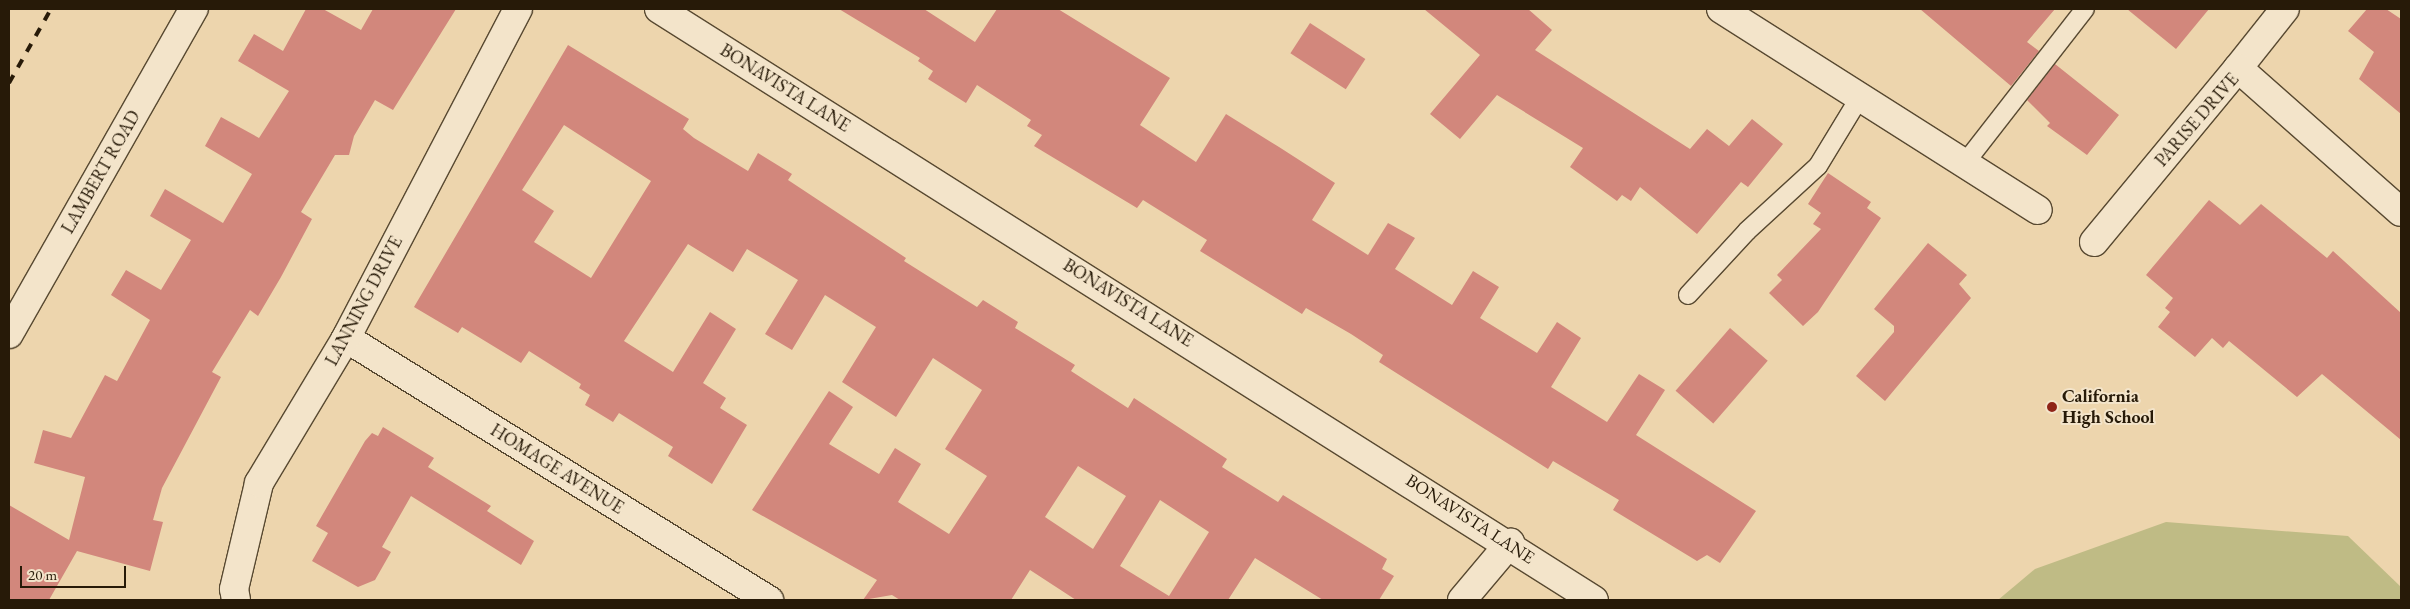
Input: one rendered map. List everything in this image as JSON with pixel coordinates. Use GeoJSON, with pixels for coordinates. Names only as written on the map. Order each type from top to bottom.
{"type":"FeatureCollection","features":[{"type":"Feature","properties":{"kind":"street","name":"LAMBERT ROAD"},"geometry":{"type":"LineString","coordinates":[[9,334],[194,9]]}},
{"type":"Feature","properties":{"kind":"street","name":"LANNING DRIVE"},"geometry":{"type":"LineString","coordinates":[[236,600],[234,589],[259,484],[346,338],[518,9]]}},
{"type":"Feature","properties":{"kind":"street","name":"BONAVISTA LANE"},"geometry":{"type":"LineString","coordinates":[[659,9],[1510,543],[1594,600]]}},
{"type":"Feature","properties":{"kind":"street"},"geometry":{"type":"LineString","coordinates":[[1721,9],[2038,210]]}},
{"type":"Feature","properties":{"kind":"street"},"geometry":{"type":"LineString","coordinates":[[2238,68],[2285,9]]}},
{"type":"Feature","properties":{"kind":"street","name":"PARISE DRIVE"},"geometry":{"type":"LineString","coordinates":[[2094,242],[2238,68],[2401,212]]}},
{"type":"Feature","properties":{"kind":"street","name":"HOMAGE AVENUE"},"geometry":{"type":"LineString","coordinates":[[346,338],[769,600]]}},
{"type":"Feature","properties":{"kind":"street"},"geometry":{"type":"LineString","coordinates":[[1462,600],[1510,543]]}},
{"type":"Feature","properties":{"kind":"lane"},"geometry":{"type":"LineString","coordinates":[[1965,163],[2085,9]]}},
{"type":"Feature","properties":{"kind":"lane"},"geometry":{"type":"LineString","coordinates":[[1688,295],[1747,231],[1818,166],[1860,97]]}},
{"type":"Feature","properties":{"kind":"shaded area"},"geometry":{"type":"Polygon","coordinates":[[[2166,522],[2348,536],[2401,587],[2401,600],[1998,600],[2035,569],[2166,522]]]}},
{"type":"Feature","properties":{"kind":"building"},"geometry":{"type":"Polygon","coordinates":[[[306,9],[323,9],[361,30],[373,9],[456,9],[393,110],[375,100],[354,136],[349,155],[335,155],[301,212],[312,219],[281,277],[258,316],[250,310],[212,372],[221,377],[162,488],[153,520],[163,522],[150,571],[77,551],[49,600],[9,600],[9,505],[69,540],[85,477],[34,463],[43,430],[71,438],[105,375],[117,381],[150,320],[111,295],[126,270],[161,290],[191,240],[150,216],[165,189],[223,223],[252,174],[205,146],[221,117],[259,138],[289,91],[238,61],[254,34],[283,51],[306,9]]]}},
{"type":"Feature","properties":{"kind":"building"},"geometry":{"type":"Polygon","coordinates":[[[839,9],[924,9],[975,42],[997,9],[1058,9],[1170,78],[1140,125],[1196,162],[1226,114],[1279,147],[1335,183],[1312,220],[1368,255],[1388,223],[1415,238],[1395,269],[1452,305],[1473,271],[1499,287],[1480,318],[1537,353],[1557,322],[1581,338],[1551,387],[1607,422],[1639,374],[1665,390],[1636,435],[1756,511],[1720,563],[1707,555],[1697,561],[1613,510],[1619,500],[1553,461],[1548,469],[1379,362],[1383,355],[1351,334],[1306,308],[1302,314],[1200,251],[1207,240],[1143,200],[1137,208],[1034,146],[1042,135],[1027,126],[1031,120],[977,85],[966,103],[928,79],[933,71],[918,61],[920,58],[839,9]]]}},
{"type":"Feature","properties":{"kind":"building"},"geometry":{"type":"Polygon","coordinates":[[[1424,9],[1528,9],[1552,30],[1535,50],[1690,149],[1707,129],[1729,146],[1752,119],[1783,144],[1748,187],[1741,182],[1697,234],[1640,187],[1631,201],[1622,195],[1617,201],[1570,167],[1583,148],[1497,95],[1460,139],[1430,114],[1480,55],[1424,9]]]}},
{"type":"Feature","properties":{"kind":"building"},"geometry":{"type":"Polygon","coordinates":[[[1920,9],[2055,9],[2027,42],[2039,51],[2011,86],[1920,9]]]}},
{"type":"Feature","properties":{"kind":"building"},"geometry":{"type":"Polygon","coordinates":[[[2127,9],[2209,9],[2176,49],[2127,9]]]}},
{"type":"Feature","properties":{"kind":"building"},"geometry":{"type":"Polygon","coordinates":[[[2367,9],[2386,9],[2401,19],[2401,114],[2359,79],[2374,52],[2348,31],[2367,9]]]}},
{"type":"Feature","properties":{"kind":"building"},"geometry":{"type":"Polygon","coordinates":[[[1310,23],[1365,59],[1346,89],[1290,53],[1310,23]]]}},
{"type":"Feature","properties":{"kind":"building"},"geometry":{"type":"Polygon","coordinates":[[[568,45],[689,119],[683,129],[694,138],[748,171],[758,153],[792,174],[788,180],[906,258],[904,261],[977,307],[983,300],[1018,322],[1015,328],[1075,365],[1071,371],[1128,408],[1134,398],[1227,459],[1222,467],[1278,502],[1283,495],[1387,559],[1382,569],[1394,576],[1379,600],[1323,600],[1255,558],[1228,600],[1076,600],[1030,570],[1011,600],[900,600],[892,595],[863,600],[877,580],[752,510],[829,391],[853,407],[829,444],[879,474],[895,448],[921,464],[898,502],[949,534],[987,476],[945,449],[982,390],[933,358],[896,417],[842,382],[876,327],[825,295],[792,350],[765,334],[798,280],[747,249],[733,272],[688,244],[624,341],[673,372],[710,312],[736,329],[703,383],[726,398],[720,408],[747,425],[712,484],[668,456],[673,447],[619,413],[613,422],[585,405],[590,395],[579,388],[581,384],[529,351],[521,363],[462,327],[458,333],[414,307],[568,45]],[[564,125],[522,190],[554,211],[534,242],[591,278],[651,181],[564,125]],[[1078,466],[1045,517],[1093,549],[1126,496],[1078,466]],[[1160,500],[1120,566],[1169,596],[1209,532],[1160,500]]]}},
{"type":"Feature","properties":{"kind":"building"},"geometry":{"type":"Polygon","coordinates":[[[2055,64],[2119,115],[2087,155],[2047,126],[2050,123],[2027,100],[2055,64]]]}},
{"type":"Feature","properties":{"kind":"building"},"geometry":{"type":"Polygon","coordinates":[[[1828,173],[1871,202],[1867,208],[1881,218],[1818,312],[1803,326],[1769,293],[1782,280],[1777,275],[1821,229],[1813,224],[1821,213],[1808,204],[1828,173]]]}},
{"type":"Feature","properties":{"kind":"building"},"geometry":{"type":"Polygon","coordinates":[[[2209,200],[2240,225],[2261,204],[2327,258],[2333,251],[2401,313],[2401,440],[2322,374],[2297,397],[2229,341],[2223,348],[2212,338],[2195,357],[2158,327],[2170,312],[2165,308],[2173,298],[2146,275],[2209,200]]]}},
{"type":"Feature","properties":{"kind":"building"},"geometry":{"type":"Polygon","coordinates":[[[1928,243],[1967,275],[1959,284],[1971,298],[1885,401],[1856,376],[1894,332],[1894,326],[1874,309],[1928,243]]]}},
{"type":"Feature","properties":{"kind":"building"},"geometry":{"type":"Polygon","coordinates":[[[1730,328],[1768,361],[1713,423],[1676,391],[1730,328]]]}},
{"type":"Feature","properties":{"kind":"building"},"geometry":{"type":"Polygon","coordinates":[[[383,427],[434,458],[428,467],[491,506],[487,511],[534,541],[521,565],[411,496],[382,547],[391,552],[375,580],[358,587],[312,561],[328,533],[316,526],[365,441],[372,433],[378,436],[383,427]]]}},
{"type":"Feature","properties":{"kind":"railway"},"geometry":{"type":"LineString","coordinates":[[9,83],[51,9]]}},
{"type":"Feature","properties":{"kind":"place","name":"California High School"},"geometry":{"type":"Point","coordinates":[2052,407]}}]}
